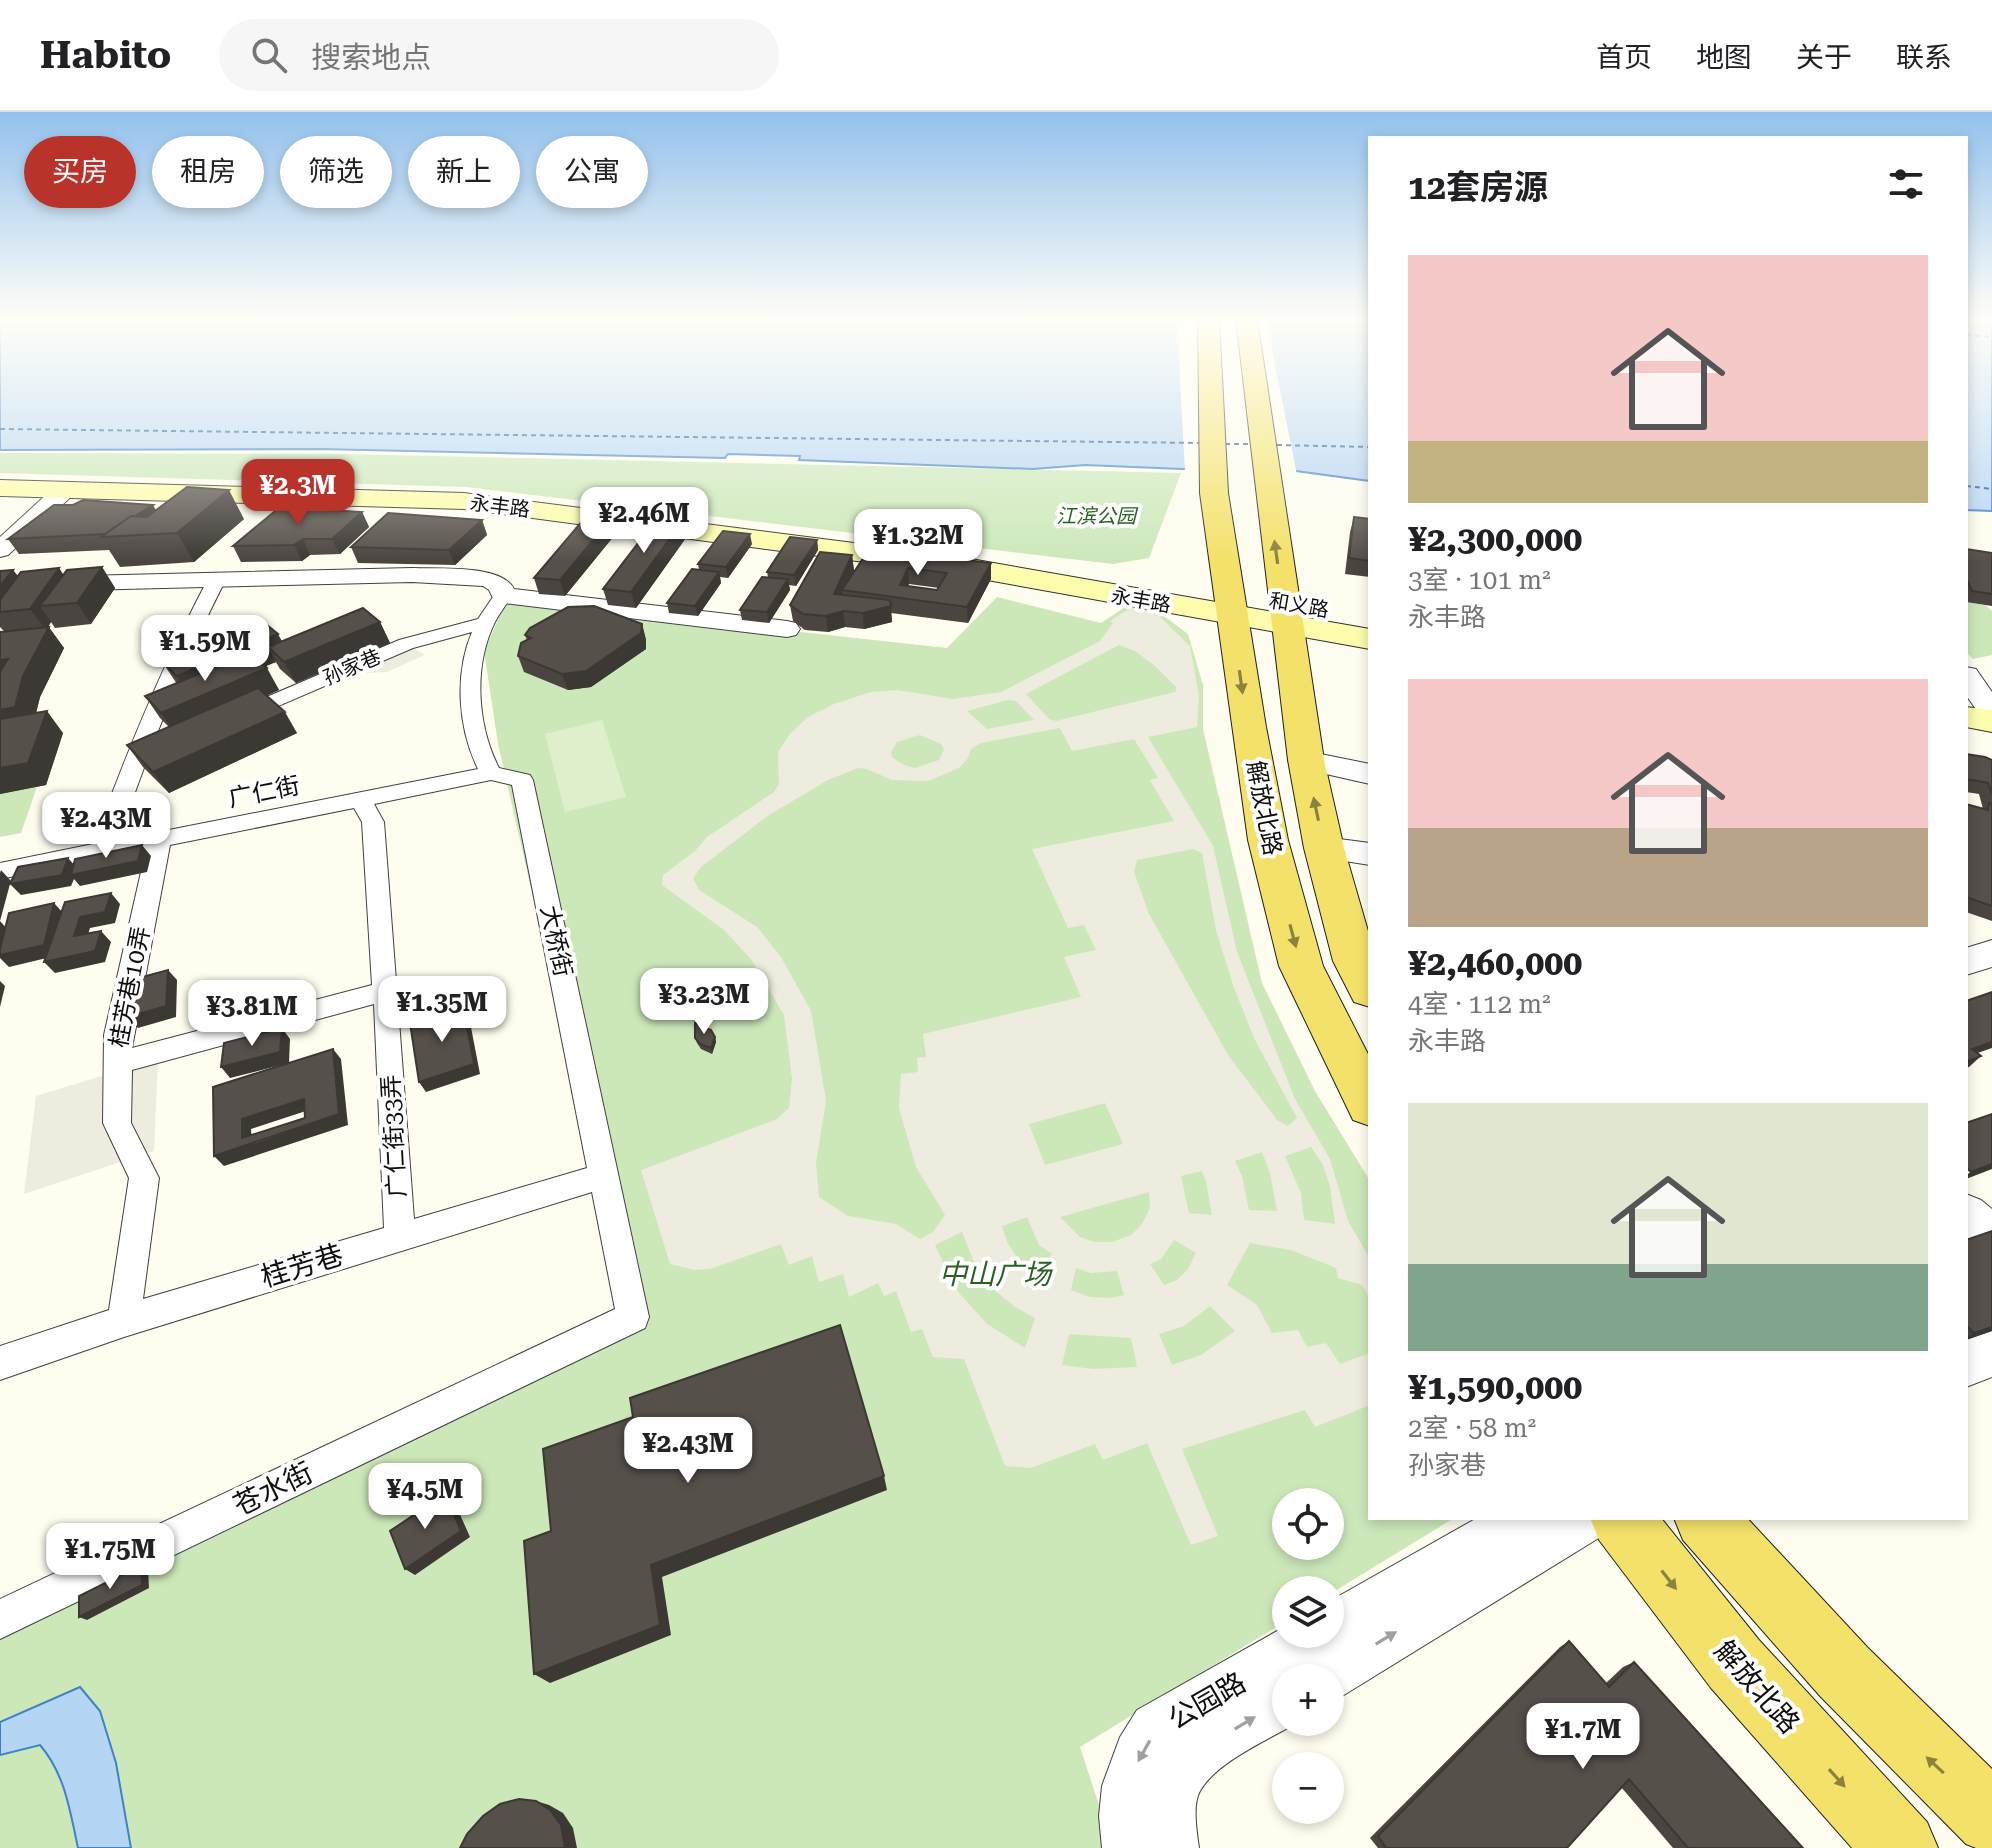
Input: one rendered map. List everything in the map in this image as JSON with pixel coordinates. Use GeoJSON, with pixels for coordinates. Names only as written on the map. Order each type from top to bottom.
{"type":"FeatureCollection","features":[{"type":"Feature","properties":{"kind":"main road","name":"解放北路"},"geometry":{"type":"LineString","coordinates":[[1211,400],[1214,493],[1229,605],[1268,840],[1301,966],[1368,1102]]}},
{"type":"Feature","properties":{"kind":"main road","name":"解放北路"},"geometry":{"type":"LineString","coordinates":[[1256,400],[1306,760],[1324,848],[1355,961],[1368,986]]}},
{"type":"Feature","properties":{"kind":"main road","name":"永丰路"},"geometry":{"type":"LineString","coordinates":[[0,475],[439,485],[958,549],[1229,605]]}},
{"type":"Feature","properties":{"kind":"main road","name":"永丰路"},"geometry":{"type":"LineString","coordinates":[[0,488],[464,501],[948,564],[1229,605]]}},
{"type":"Feature","properties":{"kind":"main road","name":"和义路"},"geometry":{"type":"LineString","coordinates":[[1229,605],[1285,614],[1368,618]]}},
{"type":"Feature","properties":{"kind":"main road","name":"和义路"},"geometry":{"type":"LineString","coordinates":[[1285,614],[1368,638]]}},
{"type":"Feature","properties":{"kind":"main road"},"geometry":{"type":"LineString","coordinates":[[1968,717],[1992,721]]}},
{"type":"Feature","properties":{"kind":"main road"},"geometry":{"type":"LineString","coordinates":[[1968,738],[1992,742]]}},
{"type":"Feature","properties":{"kind":"main road","name":"解放北路"},"geometry":{"type":"LineString","coordinates":[[1623,1520],[1735,1664],[1901,1848]]}},
{"type":"Feature","properties":{"kind":"main road"},"geometry":{"type":"LineString","coordinates":[[1707,1520],[1799,1626],[1921,1752],[1992,1818]]}},
{"type":"Feature","properties":{"kind":"street"},"geometry":{"type":"LineString","coordinates":[[0,550],[66,489]]}},
{"type":"Feature","properties":{"kind":"street"},"geometry":{"type":"LineString","coordinates":[[0,585],[412,575],[489,579],[501,586],[503,595],[485,623],[473,667],[472,687],[479,753],[491,773]]}},
{"type":"Feature","properties":{"kind":"street"},"geometry":{"type":"LineString","coordinates":[[103,849],[182,646],[216,581]]}},
{"type":"Feature","properties":{"kind":"street"},"geometry":{"type":"LineString","coordinates":[[503,595],[787,629]]}},
{"type":"Feature","properties":{"kind":"street","name":"孙家巷"},"geometry":{"type":"LineString","coordinates":[[217,725],[406,644],[485,623]]}},
{"type":"Feature","properties":{"kind":"street"},"geometry":{"type":"LineString","coordinates":[[1968,678],[1992,712]]}},
{"type":"Feature","properties":{"kind":"street"},"geometry":{"type":"LineString","coordinates":[[135,761],[162,749]]}},
{"type":"Feature","properties":{"kind":"street"},"geometry":{"type":"LineString","coordinates":[[1306,760],[1368,774]]}},
{"type":"Feature","properties":{"kind":"street","name":"广仁街"},"geometry":{"type":"LineString","coordinates":[[0,871],[491,773]]}},
{"type":"Feature","properties":{"kind":"street","name":"大桥街"},"geometry":{"type":"LineString","coordinates":[[491,773],[522,780],[633,1317]]}},
{"type":"Feature","properties":{"kind":"street","name":"广仁街33弄"},"geometry":{"type":"LineString","coordinates":[[360,799],[373,822],[400,1236]]}},
{"type":"Feature","properties":{"kind":"street","name":"桂芳巷10弄"},"geometry":{"type":"LineString","coordinates":[[124,1321],[144,1178],[117,1123],[118,1035],[160,839]]}},
{"type":"Feature","properties":{"kind":"street"},"geometry":{"type":"LineString","coordinates":[[1324,848],[1368,854]]}},
{"type":"Feature","properties":{"kind":"street"},"geometry":{"type":"LineString","coordinates":[[116,1063],[386,991]]}},
{"type":"Feature","properties":{"kind":"street","name":"桂芳巷"},"geometry":{"type":"LineString","coordinates":[[0,1363],[124,1321],[606,1175]]}},
{"type":"Feature","properties":{"kind":"street"},"geometry":{"type":"LineString","coordinates":[[1968,1209],[1992,1200]]}},
{"type":"Feature","properties":{"kind":"street"},"geometry":{"type":"LineString","coordinates":[[1968,1212],[1992,1237]]}},
{"type":"Feature","properties":{"kind":"street","name":"苍水街"},"geometry":{"type":"LineString","coordinates":[[0,1619],[633,1317]]}},
{"type":"Feature","properties":{"kind":"street"},"geometry":{"type":"LineString","coordinates":[[1968,1358],[1992,1349]]}},
{"type":"Feature","properties":{"kind":"street"},"geometry":{"type":"LineString","coordinates":[[1344,1623],[1524,1520]]}},
{"type":"Feature","properties":{"kind":"street"},"geometry":{"type":"LineString","coordinates":[[1342,1664],[1581,1520]]}},
{"type":"Feature","properties":{"kind":"street","name":"公园路"},"geometry":{"type":"LineString","coordinates":[[1132,1848],[1129,1804],[1134,1770],[1142,1749],[1157,1730],[1300,1648]]}},
{"type":"Feature","properties":{"kind":"street","name":"公园路"},"geometry":{"type":"LineString","coordinates":[[1169,1848],[1167,1833],[1171,1782],[1195,1753],[1272,1706]]}},
{"type":"Feature","properties":{"kind":"green space","name":"江滨公园"},"geometry":{"type":"Polygon","coordinates":[[[0,453],[346,454],[1181,473],[1149,558],[1113,564],[467,487],[0,473],[0,453]]]}},
{"type":"Feature","properties":{"kind":"green space","name":"中山广场"},"geometry":{"type":"Polygon","coordinates":[[[997,597],[1101,623],[1131,603],[1160,613],[1188,634],[1203,685],[1203,729],[1262,983],[1315,1091],[1368,1178],[1368,1520],[1451,1520],[1344,1585],[1344,1576],[1272,1576],[1272,1630],[1080,1747],[1113,1848],[0,1848],[0,1626],[628,1313],[498,744],[484,651],[507,600],[947,648],[997,597]]]}},
{"type":"Feature","properties":{"kind":"green space"},"geometry":{"type":"Polygon","coordinates":[[[1968,602],[1985,605],[1992,611],[1992,655],[1973,659],[1968,654],[1968,602]]]}},
{"type":"Feature","properties":{"kind":"green space"},"geometry":{"type":"Polygon","coordinates":[[[602,720],[626,797],[565,812],[545,734],[602,720]]]}},
{"type":"Feature","properties":{"kind":"green space"},"geometry":{"type":"Polygon","coordinates":[[[37,787],[21,833],[0,837],[0,794],[37,787]]]}},
{"type":"Feature","properties":{"kind":"shaded area"},"geometry":{"type":"Polygon","coordinates":[[[1134,606],[1159,616],[1190,646],[1199,696],[1197,727],[1148,737],[1213,846],[1237,952],[1295,1099],[1330,1159],[1348,1221],[1368,1256],[1368,1296],[1362,1285],[1338,1278],[1336,1268],[1291,1250],[1250,1243],[1227,1285],[1257,1305],[1272,1333],[1298,1330],[1307,1347],[1326,1343],[1340,1364],[1368,1354],[1368,1406],[1315,1427],[1305,1410],[1182,1449],[1218,1536],[1191,1545],[1147,1443],[1103,1460],[1095,1444],[1031,1468],[1005,1466],[964,1359],[933,1357],[922,1329],[911,1332],[896,1291],[884,1296],[878,1283],[849,1297],[843,1274],[819,1282],[812,1256],[789,1265],[781,1244],[710,1269],[694,1270],[670,1264],[641,1170],[777,1119],[789,1108],[792,1079],[784,1015],[751,959],[724,930],[662,885],[663,875],[695,851],[707,837],[774,792],[779,784],[778,752],[790,734],[808,717],[834,704],[871,692],[897,690],[953,699],[1001,692],[1100,641],[1113,623],[1110,621],[1134,606]],[[1119,645],[1026,694],[1049,719],[1056,721],[1175,692],[1177,688],[1135,651],[1119,645]],[[1008,700],[967,711],[987,729],[1034,720],[1016,701],[1008,700]],[[1060,728],[981,743],[971,749],[959,768],[928,781],[892,780],[858,768],[828,780],[769,815],[701,867],[693,878],[699,890],[757,927],[781,957],[811,1011],[826,1101],[816,1163],[819,1197],[848,1216],[896,1224],[920,1239],[933,1232],[945,1215],[916,1167],[899,1108],[901,1074],[918,1072],[917,1058],[926,1057],[923,1034],[1081,997],[1064,957],[1096,950],[1084,925],[1068,928],[1032,849],[1174,821],[1150,780],[1158,778],[1134,739],[1072,751],[1060,728]],[[920,735],[897,742],[891,753],[893,758],[915,768],[939,760],[944,749],[941,744],[920,735]],[[1193,849],[1137,860],[1134,872],[1149,914],[1228,1055],[1277,1120],[1288,1126],[1297,1118],[1254,1038],[1233,985],[1216,930],[1202,853],[1193,849]],[[1105,1103],[1029,1124],[1045,1165],[1123,1144],[1105,1103]],[[1311,1147],[1285,1156],[1301,1193],[1304,1220],[1335,1224],[1330,1186],[1323,1165],[1311,1147]],[[1262,1152],[1235,1161],[1242,1176],[1249,1210],[1277,1211],[1270,1173],[1262,1152]],[[1202,1171],[1181,1176],[1189,1213],[1212,1215],[1202,1171]],[[1149,1192],[1060,1217],[1080,1237],[1094,1242],[1112,1242],[1131,1235],[1142,1224],[1150,1208],[1149,1192]],[[1027,1217],[1002,1226],[1007,1242],[1018,1259],[1038,1273],[1052,1254],[1039,1245],[1027,1217]],[[962,1232],[935,1245],[959,1293],[987,1324],[1025,1348],[1035,1318],[1015,1307],[987,1284],[976,1267],[962,1232]],[[1174,1240],[1161,1259],[1150,1264],[1164,1285],[1177,1280],[1188,1269],[1196,1253],[1174,1240]],[[1076,1268],[1071,1290],[1090,1297],[1124,1295],[1117,1271],[1091,1273],[1076,1268]],[[1210,1306],[1184,1326],[1159,1334],[1172,1365],[1201,1355],[1235,1331],[1210,1306]],[[1069,1334],[1062,1365],[1093,1369],[1137,1367],[1131,1338],[1069,1334]]]}},
{"type":"Feature","properties":{"kind":"shaded area"},"geometry":{"type":"Polygon","coordinates":[[[401,641],[425,655],[387,672],[343,674],[401,641]]]}},
{"type":"Feature","properties":{"kind":"shaded area"},"geometry":{"type":"Polygon","coordinates":[[[158,1059],[154,1151],[24,1194],[36,1096],[158,1059]]]}},
{"type":"Feature","properties":{"kind":"water"},"geometry":{"type":"Polygon","coordinates":[[[0,400],[1368,400],[1368,481],[1266,467],[1182,469],[1085,465],[1033,469],[799,460],[800,456],[728,454],[725,458],[320,449],[0,450],[0,400]]]}},
{"type":"Feature","properties":{"kind":"water"},"geometry":{"type":"Polygon","coordinates":[[[1968,400],[1992,400],[1992,511],[1968,510],[1968,400]]]}},
{"type":"Feature","properties":{"kind":"water"},"geometry":{"type":"Polygon","coordinates":[[[80,1687],[100,1711],[116,1763],[131,1848],[78,1848],[61,1781],[40,1745],[0,1755],[0,1722],[80,1687]]]}},
{"type":"Feature","properties":{"kind":"pier"},"geometry":{"type":"Polygon","coordinates":[[[1181,400],[1282,400],[1297,475],[1266,471],[1185,473],[1181,400]]]}},
{"type":"Feature","properties":{"kind":"building"},"geometry":{"type":"Polygon","coordinates":[[[187,487],[229,490],[177,533],[101,537],[131,516],[147,517],[187,487]]]}},
{"type":"Feature","properties":{"kind":"building"},"geometry":{"type":"Polygon","coordinates":[[[83,500],[153,505],[105,534],[8,539],[54,505],[73,505],[83,500]]]}},
{"type":"Feature","properties":{"kind":"building"},"geometry":{"type":"Polygon","coordinates":[[[280,507],[362,512],[332,539],[303,539],[294,545],[233,546],[280,507]]]}},
{"type":"Feature","properties":{"kind":"building"},"geometry":{"type":"Polygon","coordinates":[[[388,513],[482,520],[449,550],[351,547],[388,513]]]}},
{"type":"Feature","properties":{"kind":"building"},"geometry":{"type":"Polygon","coordinates":[[[589,513],[614,515],[560,580],[534,578],[589,513]]]}},
{"type":"Feature","properties":{"kind":"building"},"geometry":{"type":"Polygon","coordinates":[[[658,517],[684,519],[631,592],[603,589],[658,517]]]}},
{"type":"Feature","properties":{"kind":"building"},"geometry":{"type":"Polygon","coordinates":[[[1354,517],[1368,519],[1368,561],[1349,558],[1354,517]]]}},
{"type":"Feature","properties":{"kind":"building"},"geometry":{"type":"Polygon","coordinates":[[[723,531],[750,534],[726,567],[698,564],[723,531]]]}},
{"type":"Feature","properties":{"kind":"building"},"geometry":{"type":"Polygon","coordinates":[[[790,537],[817,540],[794,575],[767,572],[790,537]]]}},
{"type":"Feature","properties":{"kind":"building"},"geometry":{"type":"Polygon","coordinates":[[[870,548],[991,563],[967,607],[842,590],[870,548]],[[908,568],[900,585],[937,590],[947,573],[908,568]]]}},
{"type":"Feature","properties":{"kind":"building"},"geometry":{"type":"Polygon","coordinates":[[[1968,549],[1992,553],[1992,594],[1972,591],[1968,582],[1968,549]]]}},
{"type":"Feature","properties":{"kind":"building"},"geometry":{"type":"Polygon","coordinates":[[[820,552],[852,555],[834,594],[890,600],[891,606],[863,613],[843,611],[826,616],[803,614],[790,605],[820,552]]]}},
{"type":"Feature","properties":{"kind":"building"},"geometry":{"type":"Polygon","coordinates":[[[102,567],[77,603],[40,606],[67,570],[102,567]]]}},
{"type":"Feature","properties":{"kind":"building"},"geometry":{"type":"Polygon","coordinates":[[[59,568],[30,609],[0,612],[0,600],[21,572],[59,568]]]}},
{"type":"Feature","properties":{"kind":"building"},"geometry":{"type":"Polygon","coordinates":[[[692,569],[719,572],[695,606],[667,603],[692,569]]]}},
{"type":"Feature","properties":{"kind":"building"},"geometry":{"type":"Polygon","coordinates":[[[13,570],[0,586],[0,571],[13,570]]]}},
{"type":"Feature","properties":{"kind":"building"},"geometry":{"type":"Polygon","coordinates":[[[762,577],[788,579],[767,612],[740,610],[762,577]]]}},
{"type":"Feature","properties":{"kind":"building"},"geometry":{"type":"Polygon","coordinates":[[[594,606],[642,624],[641,633],[586,671],[562,674],[518,656],[521,643],[531,638],[525,635],[530,628],[568,607],[594,606]]]}},
{"type":"Feature","properties":{"kind":"building"},"geometry":{"type":"Polygon","coordinates":[[[363,608],[380,622],[284,662],[268,647],[363,608]]]}},
{"type":"Feature","properties":{"kind":"building"},"geometry":{"type":"Polygon","coordinates":[[[262,621],[278,634],[177,676],[161,660],[262,621]]]}},
{"type":"Feature","properties":{"kind":"building"},"geometry":{"type":"Polygon","coordinates":[[[49,627],[23,676],[15,707],[0,710],[0,672],[8,659],[0,660],[0,632],[49,627]]]}},
{"type":"Feature","properties":{"kind":"building"},"geometry":{"type":"Polygon","coordinates":[[[250,653],[267,668],[161,713],[145,696],[250,653]]]}},
{"type":"Feature","properties":{"kind":"building"},"geometry":{"type":"Polygon","coordinates":[[[258,688],[285,712],[153,772],[127,745],[258,688]]]}},
{"type":"Feature","properties":{"kind":"building"},"geometry":{"type":"Polygon","coordinates":[[[47,711],[28,763],[0,768],[0,719],[47,711]]]}},
{"type":"Feature","properties":{"kind":"building"},"geometry":{"type":"Polygon","coordinates":[[[1968,754],[1992,760],[1992,794],[1988,783],[1968,779],[1968,754]]]}},
{"type":"Feature","properties":{"kind":"building"},"geometry":{"type":"Polygon","coordinates":[[[1989,803],[1992,804],[1992,906],[1968,898],[1968,805],[1988,810],[1989,803]]]}},
{"type":"Feature","properties":{"kind":"building"},"geometry":{"type":"Polygon","coordinates":[[[142,845],[138,861],[71,875],[75,859],[142,845]]]}},
{"type":"Feature","properties":{"kind":"building"},"geometry":{"type":"Polygon","coordinates":[[[68,858],[62,875],[10,884],[18,867],[68,858]]]}},
{"type":"Feature","properties":{"kind":"building"},"geometry":{"type":"Polygon","coordinates":[[[111,893],[105,912],[80,917],[74,936],[101,931],[95,951],[44,962],[65,902],[111,893]]]}},
{"type":"Feature","properties":{"kind":"building"},"geometry":{"type":"Polygon","coordinates":[[[54,903],[44,945],[0,955],[9,913],[54,903]]]}},
{"type":"Feature","properties":{"kind":"building"},"geometry":{"type":"Polygon","coordinates":[[[168,970],[166,1006],[128,1017],[131,980],[168,970]]]}},
{"type":"Feature","properties":{"kind":"building"},"geometry":{"type":"Polygon","coordinates":[[[1992,992],[1992,1042],[1972,1049],[1981,1056],[1968,1061],[1968,1000],[1992,992]]]}},
{"type":"Feature","properties":{"kind":"building"},"geometry":{"type":"Polygon","coordinates":[[[463,1006],[474,1064],[419,1082],[410,1023],[463,1006]]]}},
{"type":"Feature","properties":{"kind":"building"},"geometry":{"type":"Polygon","coordinates":[[[695,1023],[711,1030],[715,1037],[711,1048],[700,1044],[695,1038],[695,1023]]]}},
{"type":"Feature","properties":{"kind":"building"},"geometry":{"type":"Polygon","coordinates":[[[282,1028],[280,1052],[221,1067],[224,1043],[282,1028]]]}},
{"type":"Feature","properties":{"kind":"building"},"geometry":{"type":"Polygon","coordinates":[[[333,1049],[339,1114],[214,1156],[213,1087],[333,1049]],[[304,1099],[242,1119],[242,1138],[305,1118],[304,1099]]]}},
{"type":"Feature","properties":{"kind":"building"},"geometry":{"type":"Polygon","coordinates":[[[1992,1114],[1992,1164],[1971,1172],[1968,1169],[1968,1122],[1992,1114]]]}},
{"type":"Feature","properties":{"kind":"building"},"geometry":{"type":"Polygon","coordinates":[[[1992,1231],[1992,1327],[1974,1333],[1968,1327],[1968,1239],[1992,1231]]]}},
{"type":"Feature","properties":{"kind":"building"},"geometry":{"type":"Polygon","coordinates":[[[840,1325],[884,1476],[651,1565],[660,1625],[534,1674],[524,1541],[551,1531],[543,1449],[633,1417],[630,1398],[840,1325]]]}},
{"type":"Feature","properties":{"kind":"building"},"geometry":{"type":"Polygon","coordinates":[[[445,1494],[461,1531],[405,1569],[390,1531],[445,1494]]]}},
{"type":"Feature","properties":{"kind":"building"},"geometry":{"type":"Polygon","coordinates":[[[141,1565],[142,1585],[79,1617],[79,1596],[141,1565]]]}},
{"type":"Feature","properties":{"kind":"building"},"geometry":{"type":"Polygon","coordinates":[[[1569,1641],[1609,1687],[1634,1662],[1803,1848],[1688,1848],[1629,1779],[1567,1848],[1386,1848],[1378,1836],[1569,1641]]]}},
{"type":"Feature","properties":{"kind":"building"},"geometry":{"type":"Polygon","coordinates":[[[519,1799],[536,1801],[550,1810],[561,1825],[565,1848],[460,1848],[467,1834],[483,1816],[500,1804],[519,1799]]]}},
{"type":"Feature","properties":{"kind":"ferry route"},"geometry":{"type":"LineString","coordinates":[[0,429],[1199,443]]}},
{"type":"Feature","properties":{"kind":"ferry route"},"geometry":{"type":"LineString","coordinates":[[1225,444],[1251,444]]}},
{"type":"Feature","properties":{"kind":"ferry route"},"geometry":{"type":"LineString","coordinates":[[1277,445],[1368,447]]}},
{"type":"Feature","properties":{"kind":"ferry route"},"geometry":{"type":"LineString","coordinates":[[1968,486],[1992,489]]}}]}
